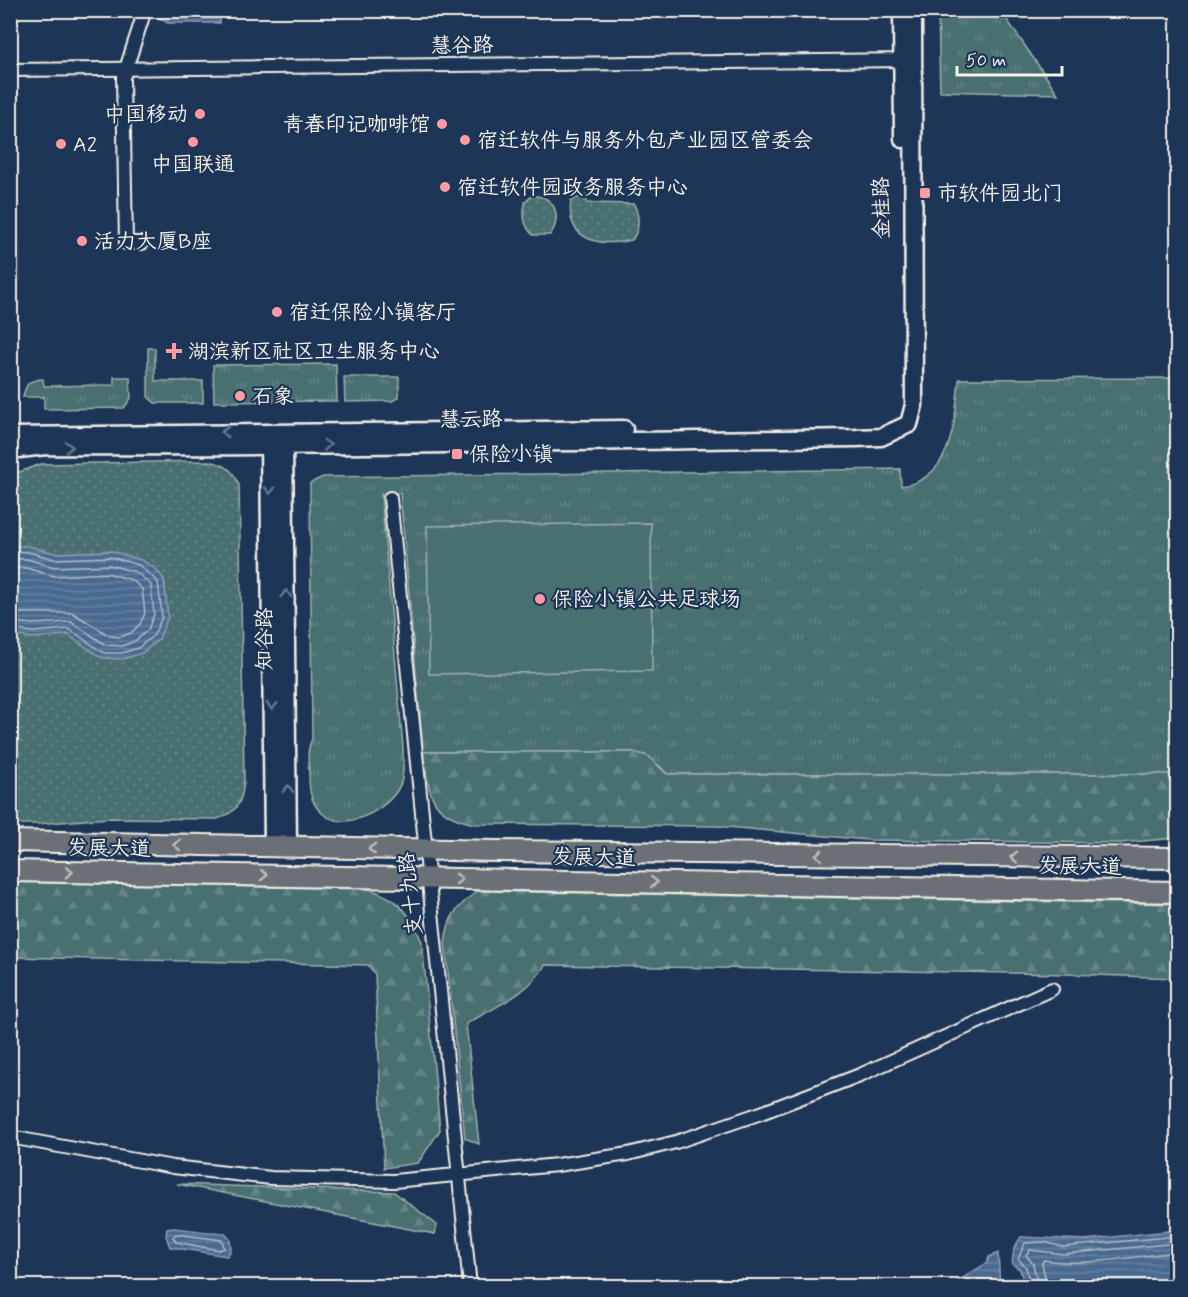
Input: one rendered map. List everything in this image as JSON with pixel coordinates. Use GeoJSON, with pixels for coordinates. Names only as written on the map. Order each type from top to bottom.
{"type":"FeatureCollection","features":[{"type":"Feature","properties":{"kind":"main road","name":"发展大道"},"geometry":{"type":"LineString","coordinates":[[10,841],[425,850],[1178,858]]}},
{"type":"Feature","properties":{"kind":"main road","name":"发展大道"},"geometry":{"type":"LineString","coordinates":[[10,871],[1178,892]]}},
{"type":"Feature","properties":{"kind":"street"},"geometry":{"type":"LineString","coordinates":[[142,243],[126,243],[123,78],[145,10]]}},
{"type":"Feature","properties":{"kind":"street","name":"金桂路"},"geometry":{"type":"LineString","coordinates":[[902,10],[908,60]]}},
{"type":"Feature","properties":{"kind":"street","name":"金桂路"},"geometry":{"type":"LineString","coordinates":[[910,406],[908,60],[913,10]]}},
{"type":"Feature","properties":{"kind":"street","name":"慧谷路"},"geometry":{"type":"LineString","coordinates":[[10,70],[908,60]]}},
{"type":"Feature","properties":{"kind":"street","name":"慧云路"},"geometry":{"type":"LineString","coordinates":[[10,450],[46,446],[277,439],[859,428],[881,426],[899,417],[910,406]]}},
{"type":"Feature","properties":{"kind":"street","name":"慧云路"},"geometry":{"type":"LineString","coordinates":[[10,436],[277,439]]}},
{"type":"Feature","properties":{"kind":"street","name":"知谷路"},"geometry":{"type":"LineString","coordinates":[[277,439],[281,847]]}},
{"type":"Feature","properties":{"kind":"street","name":"支十九路"},"geometry":{"type":"LineString","coordinates":[[390,498],[470,1287]]}},
{"type":"Feature","properties":{"kind":"street"},"geometry":{"type":"LineString","coordinates":[[10,1137],[173,1167],[271,1178],[394,1180],[557,1165],[628,1154],[676,1142],[860,1075],[1052,989]]}},
{"type":"Feature","properties":{"kind":"green space"},"geometry":{"type":"Polygon","coordinates":[[[938,11],[1001,11],[1058,94],[940,91],[938,11]]]}},
{"type":"Feature","properties":{"kind":"green space"},"geometry":{"type":"Polygon","coordinates":[[[587,195],[587,203],[634,204],[638,223],[637,232],[632,240],[597,241],[579,233],[571,214],[571,200],[587,195]]]}},
{"type":"Feature","properties":{"kind":"green space"},"geometry":{"type":"Polygon","coordinates":[[[532,196],[546,199],[554,208],[556,221],[550,235],[533,235],[527,228],[524,216],[525,202],[532,196]]]}},
{"type":"Feature","properties":{"kind":"green space"},"geometry":{"type":"Polygon","coordinates":[[[10,217],[18,217],[19,280],[11,280],[10,217]]]}},
{"type":"Feature","properties":{"kind":"green space"},"geometry":{"type":"Polygon","coordinates":[[[148,348],[155,348],[155,381],[203,381],[203,403],[155,403],[148,397],[148,348]]]}},
{"type":"Feature","properties":{"kind":"green space"},"geometry":{"type":"Polygon","coordinates":[[[336,364],[337,401],[214,402],[213,365],[336,364]]]}},
{"type":"Feature","properties":{"kind":"green space"},"geometry":{"type":"Polygon","coordinates":[[[114,377],[130,377],[131,398],[124,408],[44,409],[44,397],[23,397],[27,385],[35,380],[43,379],[44,386],[114,385],[114,377]]]}},
{"type":"Feature","properties":{"kind":"green space"},"geometry":{"type":"Polygon","coordinates":[[[344,377],[399,377],[399,397],[392,401],[345,402],[344,377]]]}},
{"type":"Feature","properties":{"kind":"green space"},"geometry":{"type":"Polygon","coordinates":[[[1177,378],[1177,774],[667,774],[660,766],[633,752],[423,752],[400,493],[381,494],[403,748],[402,780],[398,789],[384,805],[374,812],[352,820],[331,819],[314,804],[310,788],[308,758],[312,739],[310,483],[323,477],[900,469],[901,486],[918,481],[931,473],[941,460],[953,429],[959,379],[1177,378]]]}},
{"type":"Feature","properties":{"kind":"green space"},"geometry":{"type":"Polygon","coordinates":[[[208,461],[227,468],[239,485],[244,774],[242,796],[236,808],[231,813],[217,819],[108,818],[11,824],[11,475],[41,464],[208,461]]]}},
{"type":"Feature","properties":{"kind":"green space","name":"保险小镇公共足球场"},"geometry":{"type":"Polygon","coordinates":[[[651,523],[652,671],[429,674],[427,526],[651,523]]]}},
{"type":"Feature","properties":{"kind":"green space"},"geometry":{"type":"Polygon","coordinates":[[[423,752],[633,752],[648,756],[667,774],[1177,774],[1177,838],[1120,843],[868,840],[716,826],[475,824],[459,820],[439,808],[430,791],[423,752]]]}},
{"type":"Feature","properties":{"kind":"green space"},"geometry":{"type":"Polygon","coordinates":[[[11,882],[369,889],[389,897],[403,908],[422,942],[440,1130],[418,1163],[384,1168],[375,974],[368,965],[11,957],[11,882]]]}},
{"type":"Feature","properties":{"kind":"green space"},"geometry":{"type":"Polygon","coordinates":[[[477,891],[1177,904],[1177,978],[545,965],[530,984],[520,992],[466,1024],[479,1144],[465,1138],[445,943],[448,926],[454,913],[477,891]]]}},
{"type":"Feature","properties":{"kind":"green space"},"geometry":{"type":"Polygon","coordinates":[[[177,1184],[394,1192],[437,1225],[435,1234],[177,1184]]]}},
{"type":"Feature","properties":{"kind":"water"},"geometry":{"type":"Polygon","coordinates":[[[152,11],[169,11],[181,17],[204,16],[205,11],[220,11],[220,23],[168,23],[151,14],[152,11]]]}},
{"type":"Feature","properties":{"kind":"water"},"geometry":{"type":"Polygon","coordinates":[[[10,546],[28,546],[54,553],[111,551],[141,560],[155,568],[164,579],[168,617],[159,639],[142,653],[123,659],[102,658],[68,635],[33,638],[11,635],[10,546]]]}},
{"type":"Feature","properties":{"kind":"water"},"geometry":{"type":"Polygon","coordinates":[[[167,1229],[225,1234],[230,1239],[231,1250],[227,1256],[170,1247],[166,1236],[167,1229]]]}},
{"type":"Feature","properties":{"kind":"water"},"geometry":{"type":"Polygon","coordinates":[[[1177,1230],[1177,1286],[1024,1286],[1020,1269],[1012,1264],[1014,1248],[1021,1237],[1085,1240],[1177,1230]]]}},
{"type":"Feature","properties":{"kind":"water"},"geometry":{"type":"Polygon","coordinates":[[[998,1253],[1000,1286],[950,1286],[987,1263],[989,1257],[998,1253]]]}},
{"type":"Feature","properties":{"kind":"place","name":"中国移动"},"geometry":{"type":"Point","coordinates":[200,114]}},
{"type":"Feature","properties":{"kind":"place","name":"青春印记咖啡馆"},"geometry":{"type":"Point","coordinates":[442,124]}},
{"type":"Feature","properties":{"kind":"place","name":"宿迁软件与服务外包产业园区管委会"},"geometry":{"type":"Point","coordinates":[465,140]}},
{"type":"Feature","properties":{"kind":"place","name":"中国联通"},"geometry":{"type":"Point","coordinates":[193,142]}},
{"type":"Feature","properties":{"kind":"place","name":"A2"},"geometry":{"type":"Point","coordinates":[61,144]}},
{"type":"Feature","properties":{"kind":"place","name":"宿迁软件园政务服务中心"},"geometry":{"type":"Point","coordinates":[445,187]}},
{"type":"Feature","properties":{"kind":"place","name":"市软件园北门"},"geometry":{"type":"Point","coordinates":[925,193]}},
{"type":"Feature","properties":{"kind":"place","name":"活力大厦B座"},"geometry":{"type":"Point","coordinates":[82,241]}},
{"type":"Feature","properties":{"kind":"place","name":"宿迁保险小镇客厅"},"geometry":{"type":"Point","coordinates":[277,312]}},
{"type":"Feature","properties":{"kind":"place","name":"湖滨新区社区卫生服务中心"},"geometry":{"type":"Point","coordinates":[174,351]}},
{"type":"Feature","properties":{"kind":"place","name":"石象"},"geometry":{"type":"Point","coordinates":[240,396]}},
{"type":"Feature","properties":{"kind":"place","name":"保险小镇"},"geometry":{"type":"Point","coordinates":[457,454]}},
{"type":"Feature","properties":{"kind":"place","name":"保险小镇公共足球场"},"geometry":{"type":"Point","coordinates":[540,599]}}]}
